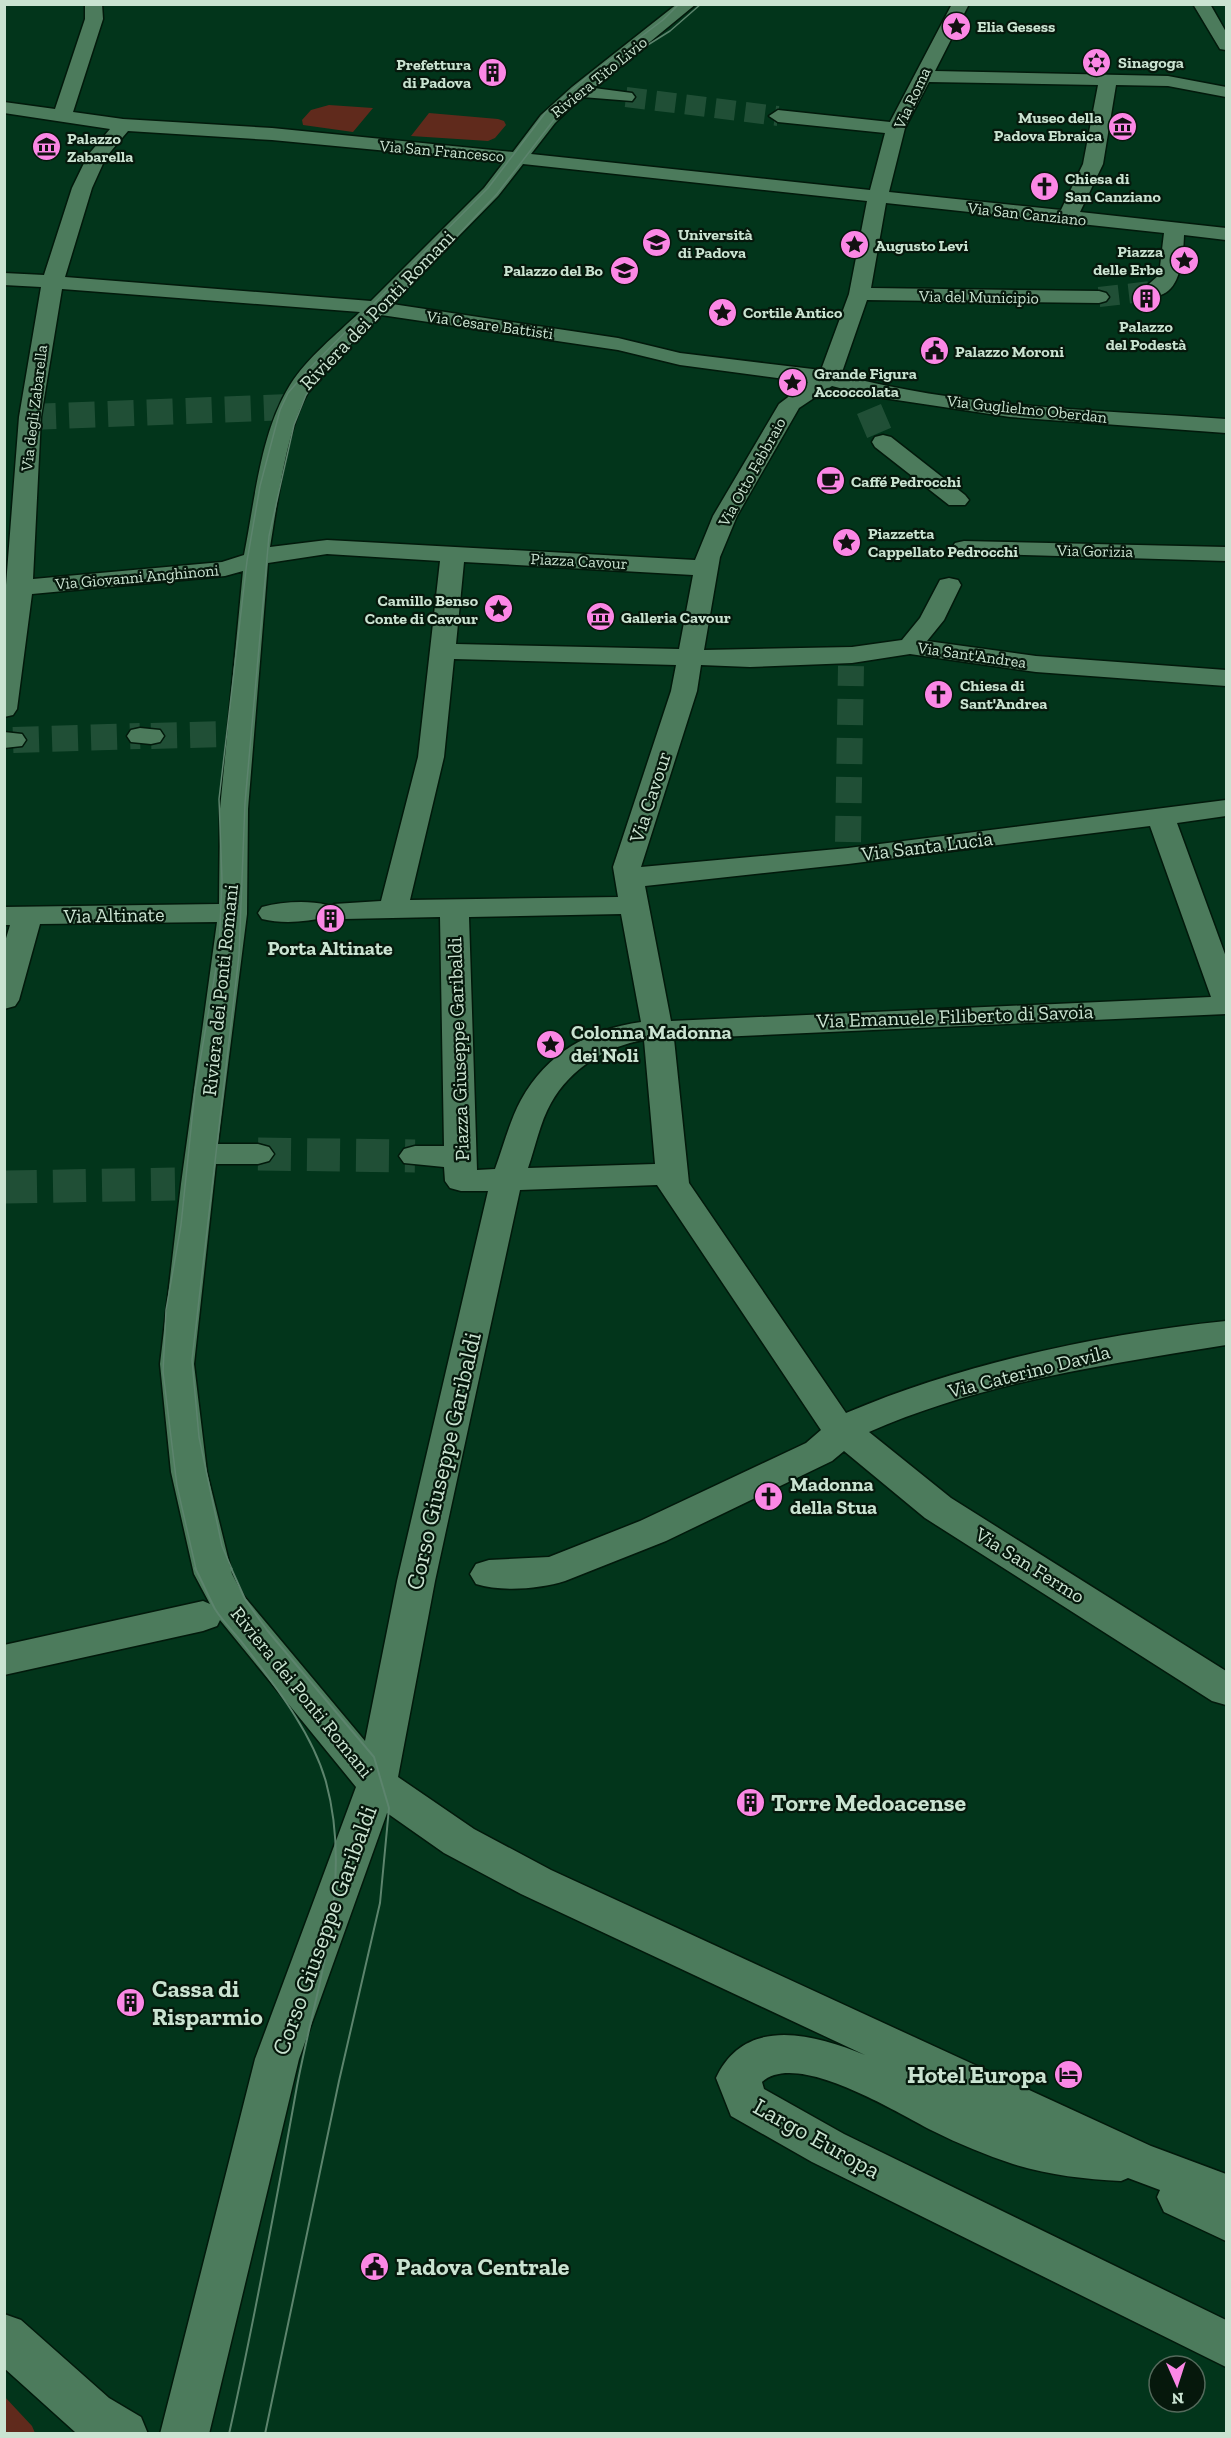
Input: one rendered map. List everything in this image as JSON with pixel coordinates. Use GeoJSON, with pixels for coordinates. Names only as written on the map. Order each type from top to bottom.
{"type":"FeatureCollection","features":[{"type":"Feature","properties":{"kind":"street"},"geometry":{"type":"LineString","coordinates":[[62,117],[94,19],[93,4]]}},
{"type":"Feature","properties":{"kind":"street","name":"Riviera Tito Livio"},"geometry":{"type":"LineString","coordinates":[[519,158],[548,119],[578,91],[688,4]]}},
{"type":"Feature","properties":{"kind":"street","name":"Via Roma"},"geometry":{"type":"LineString","coordinates":[[879,198],[896,128],[929,77],[961,4]]}},
{"type":"Feature","properties":{"kind":"street"},"geometry":{"type":"LineString","coordinates":[[929,77],[1168,81],[1219,90],[1224,56],[1201,4]]}},
{"type":"Feature","properties":{"kind":"street"},"geometry":{"type":"LineString","coordinates":[[1066,219],[1093,164],[1108,80]]}},
{"type":"Feature","properties":{"kind":"street"},"geometry":{"type":"LineString","coordinates":[[578,91],[626,97]]}},
{"type":"Feature","properties":{"kind":"street","name":"Via San Francesco"},"geometry":{"type":"LineString","coordinates":[[4,107],[123,125],[272,135],[519,158],[879,198]]}},
{"type":"Feature","properties":{"kind":"street"},"geometry":{"type":"LineString","coordinates":[[778,116],[896,128]]}},
{"type":"Feature","properties":{"kind":"street","name":"Via degli Zabarella"},"geometry":{"type":"LineString","coordinates":[[4,709],[20,588],[30,417],[52,284],[82,188],[97,155],[123,125]]}},
{"type":"Feature","properties":{"kind":"street","name":"Riviera dei Ponti Romani"},"geometry":{"type":"LineString","coordinates":[[377,1784],[241,1622],[213,1574],[189,1472],[177,1364],[191,1174],[233,914],[235,734],[256,558],[272,470],[289,407],[301,385],[375,308],[440,246],[519,158]]}},
{"type":"Feature","properties":{"kind":"street"},"geometry":{"type":"LineString","coordinates":[[829,378],[859,294],[879,198]]}},
{"type":"Feature","properties":{"kind":"street","name":"Via San Canziano"},"geometry":{"type":"LineString","coordinates":[[879,198],[1174,230]]}},
{"type":"Feature","properties":{"kind":"street"},"geometry":{"type":"LineString","coordinates":[[1151,291],[1163,287],[1169,278],[1174,230],[1227,234]]}},
{"type":"Feature","properties":{"kind":"street","name":"Via Cesare Battisti"},"geometry":{"type":"LineString","coordinates":[[4,279],[52,284],[168,289],[375,308],[618,344],[680,359],[829,378]]}},
{"type":"Feature","properties":{"kind":"street","name":"Via del Municipio"},"geometry":{"type":"LineString","coordinates":[[859,294],[1098,297]]}},
{"type":"Feature","properties":{"kind":"street","name":"Via Guglielmo Oberdan"},"geometry":{"type":"LineString","coordinates":[[829,378],[869,399],[1227,426]]}},
{"type":"Feature","properties":{"kind":"street","name":"Via Otto Febbraio"},"geometry":{"type":"LineString","coordinates":[[707,562],[725,516],[790,404],[829,378]]}},
{"type":"Feature","properties":{"kind":"street"},"geometry":{"type":"LineString","coordinates":[[4,416],[30,417]]}},
{"type":"Feature","properties":{"kind":"street"},"geometry":{"type":"LineString","coordinates":[[883,442],[957,500]]}},
{"type":"Feature","properties":{"kind":"street","name":"Via Giovanni Anghinoni"},"geometry":{"type":"LineString","coordinates":[[20,588],[225,569],[256,558],[327,547],[442,553]]}},
{"type":"Feature","properties":{"kind":"street","name":"Via Gorizia"},"geometry":{"type":"LineString","coordinates":[[964,548],[1227,554]]}},
{"type":"Feature","properties":{"kind":"street"},"geometry":{"type":"LineString","coordinates":[[393,909],[431,757],[442,651],[442,553]]}},
{"type":"Feature","properties":{"kind":"street","name":"Piazza Cavour"},"geometry":{"type":"LineString","coordinates":[[442,553],[707,562]]}},
{"type":"Feature","properties":{"kind":"street"},"geometry":{"type":"LineString","coordinates":[[442,651],[690,658],[707,562]]}},
{"type":"Feature","properties":{"kind":"street"},"geometry":{"type":"LineString","coordinates":[[910,646],[931,620],[949,585]]}},
{"type":"Feature","properties":{"kind":"street","name":"Via Sant'Andrea"},"geometry":{"type":"LineString","coordinates":[[690,658],[852,661],[910,646],[1036,664],[1227,678]]}},
{"type":"Feature","properties":{"kind":"street","name":"Via Cavour"},"geometry":{"type":"LineString","coordinates":[[630,892],[627,867],[684,691],[690,658]]}},
{"type":"Feature","properties":{"kind":"street","name":"Via Santa Lucia"},"geometry":{"type":"LineString","coordinates":[[630,892],[848,849],[1161,817],[1227,808]]}},
{"type":"Feature","properties":{"kind":"street"},"geometry":{"type":"LineString","coordinates":[[1161,817],[1227,996]]}},
{"type":"Feature","properties":{"kind":"street"},"geometry":{"type":"LineString","coordinates":[[272,913],[442,908],[630,892],[670,1028],[672,1179]]}},
{"type":"Feature","properties":{"kind":"street","name":"Piazza Giuseppe Garibaldi"},"geometry":{"type":"LineString","coordinates":[[442,908],[461,1181],[672,1179]]}},
{"type":"Feature","properties":{"kind":"street","name":"Via Altinate"},"geometry":{"type":"LineString","coordinates":[[16,917],[224,913]]}},
{"type":"Feature","properties":{"kind":"street"},"geometry":{"type":"LineString","coordinates":[[4,1000],[16,917]]}},
{"type":"Feature","properties":{"kind":"street","name":"Via Emanuele Filiberto di Savoia"},"geometry":{"type":"LineString","coordinates":[[670,1028],[1227,1005]]}},
{"type":"Feature","properties":{"kind":"street"},"geometry":{"type":"LineString","coordinates":[[508,1179],[536,1101],[568,1061],[616,1035],[670,1028]]}},
{"type":"Feature","properties":{"kind":"street"},"geometry":{"type":"LineString","coordinates":[[191,1174],[258,1154]]}},
{"type":"Feature","properties":{"kind":"street"},"geometry":{"type":"LineString","coordinates":[[415,1156],[461,1157]]}},
{"type":"Feature","properties":{"kind":"street","name":"Corso Giuseppe Garibaldi"},"geometry":{"type":"LineString","coordinates":[[184,2433],[277,2059],[377,1784],[416,1581],[508,1179]]}},
{"type":"Feature","properties":{"kind":"street","name":"Via San Fermo"},"geometry":{"type":"LineString","coordinates":[[672,1179],[841,1431],[938,1508],[1227,1690]]}},
{"type":"Feature","properties":{"kind":"street","name":"Via Caterino Davila"},"geometry":{"type":"LineString","coordinates":[[489,1574],[552,1571],[653,1531],[819,1452],[841,1431],[875,1413],[908,1402],[1091,1353],[1227,1334]]}},
{"type":"Feature","properties":{"kind":"street"},"geometry":{"type":"LineString","coordinates":[[4,1660],[202,1616]]}},
{"type":"Feature","properties":{"kind":"street","name":"Largo Europa"},"geometry":{"type":"LineString","coordinates":[[377,1784],[459,1841],[536,1882],[1135,2160],[1227,2195]]}},
{"type":"Feature","properties":{"kind":"street","name":"Largo Europa"},"geometry":{"type":"LineString","coordinates":[[1135,2160],[1072,2159],[999,2139],[840,2066],[792,2054],[767,2056],[746,2065],[738,2078],[747,2102],[828,2148],[1227,2344]]}},
{"type":"Feature","properties":{"kind":"street"},"geometry":{"type":"LineString","coordinates":[[1135,2160],[1182,2199],[1227,2220]]}},
{"type":"Feature","properties":{"kind":"street"},"geometry":{"type":"LineString","coordinates":[[4,2336],[92,2415],[124,2433]]}},
{"type":"Feature","properties":{"kind":"shaded area"},"geometry":{"type":"Polygon","coordinates":[[[329,105],[373,108],[353,132],[303,125],[302,120],[311,110],[329,105]]]}},
{"type":"Feature","properties":{"kind":"shaded area"},"geometry":{"type":"Polygon","coordinates":[[[429,113],[498,119],[504,121],[506,125],[495,138],[488,141],[411,136],[429,113]]]}},
{"type":"Feature","properties":{"kind":"shaded area"},"geometry":{"type":"Polygon","coordinates":[[[4,2396],[32,2426],[35,2433],[5,2433],[4,2396]]]}},
{"type":"Feature","properties":{"kind":"tunnel"},"geometry":{"type":"LineString","coordinates":[[626,97],[778,116]]}},
{"type":"Feature","properties":{"kind":"tunnel"},"geometry":{"type":"LineString","coordinates":[[1099,297],[1151,291]]}},
{"type":"Feature","properties":{"kind":"tunnel"},"geometry":{"type":"LineString","coordinates":[[30,417],[289,407]]}},
{"type":"Feature","properties":{"kind":"tunnel"},"geometry":{"type":"LineString","coordinates":[[869,409],[883,442]]}},
{"type":"Feature","properties":{"kind":"tunnel"},"geometry":{"type":"LineString","coordinates":[[848,842],[851,666]]}},
{"type":"Feature","properties":{"kind":"tunnel"},"geometry":{"type":"LineString","coordinates":[[151,736],[228,734]]}},
{"type":"Feature","properties":{"kind":"tunnel"},"geometry":{"type":"LineString","coordinates":[[13,740],[140,736]]}},
{"type":"Feature","properties":{"kind":"tunnel"},"geometry":{"type":"LineString","coordinates":[[258,1154],[415,1156]]}},
{"type":"Feature","properties":{"kind":"tunnel"},"geometry":{"type":"LineString","coordinates":[[4,1187],[175,1184]]}},
{"type":"Feature","properties":{"kind":"tram line"},"geometry":{"type":"LineString","coordinates":[[196,1569],[177,1486],[163,1372],[166,1310],[181,1225],[195,1090],[219,951],[222,880],[219,799],[247,561],[260,486],[280,410],[288,393],[306,372],[488,188],[545,113],[587,77],[663,20],[679,4]]}},
{"type":"Feature","properties":{"kind":"tram line"},"geometry":{"type":"LineString","coordinates":[[232,1569],[222,1546],[199,1437],[192,1360],[239,955],[245,803],[269,536],[294,425],[306,395],[327,366],[392,304],[497,194],[556,117],[627,58],[670,31],[701,4]]}},
{"type":"Feature","properties":{"kind":"tram line"},"geometry":{"type":"LineString","coordinates":[[195,1568],[215,1609],[280,1693],[312,1745],[326,1782],[334,1821],[336,1859],[334,1897],[322,1973],[297,2086],[229,2434]]}},
{"type":"Feature","properties":{"kind":"tram line"},"geometry":{"type":"LineString","coordinates":[[231,1568],[245,1599],[267,1630],[374,1757],[389,1808],[380,1903],[339,2081],[265,2434]]}},
{"type":"Feature","properties":{"kind":"place","name":"Elia Gesess"},"geometry":{"type":"Point","coordinates":[956,26]}},
{"type":"Feature","properties":{"kind":"place","name":"Sinagoga"},"geometry":{"type":"Point","coordinates":[1097,62]}},
{"type":"Feature","properties":{"kind":"place","name":"Prefettura di Padova"},"geometry":{"type":"Point","coordinates":[492,73]}},
{"type":"Feature","properties":{"kind":"place","name":"Museo della Padova Ebraica"},"geometry":{"type":"Point","coordinates":[1123,126]}},
{"type":"Feature","properties":{"kind":"place","name":"Palazzo Zabarella"},"geometry":{"type":"Point","coordinates":[46,147]}},
{"type":"Feature","properties":{"kind":"place","name":"Chiesa di San Canziano"},"geometry":{"type":"Point","coordinates":[1044,187]}},
{"type":"Feature","properties":{"kind":"place","name":"Università di Padova"},"geometry":{"type":"Point","coordinates":[657,243]}},
{"type":"Feature","properties":{"kind":"place","name":"Augusto Levi"},"geometry":{"type":"Point","coordinates":[854,245]}},
{"type":"Feature","properties":{"kind":"place","name":"Piazza delle Erbe"},"geometry":{"type":"Point","coordinates":[1184,260]}},
{"type":"Feature","properties":{"kind":"place","name":"Palazzo del Bo"},"geometry":{"type":"Point","coordinates":[624,270]}},
{"type":"Feature","properties":{"kind":"place","name":"Palazzo del Podestà"},"geometry":{"type":"Point","coordinates":[1146,298]}},
{"type":"Feature","properties":{"kind":"place","name":"Cortile Antico"},"geometry":{"type":"Point","coordinates":[722,312]}},
{"type":"Feature","properties":{"kind":"place","name":"Palazzo Moroni"},"geometry":{"type":"Point","coordinates":[934,351]}},
{"type":"Feature","properties":{"kind":"place","name":"Grande Figura Accoccolata"},"geometry":{"type":"Point","coordinates":[793,382]}},
{"type":"Feature","properties":{"kind":"place","name":"Caffé Pedrocchi"},"geometry":{"type":"Point","coordinates":[830,481]}},
{"type":"Feature","properties":{"kind":"place","name":"Piazzetta Cappellato Pedrocchi"},"geometry":{"type":"Point","coordinates":[847,542]}},
{"type":"Feature","properties":{"kind":"place","name":"Camillo Benso Conte di Cavour"},"geometry":{"type":"Point","coordinates":[499,609]}},
{"type":"Feature","properties":{"kind":"place","name":"Galleria Cavour"},"geometry":{"type":"Point","coordinates":[600,617]}},
{"type":"Feature","properties":{"kind":"place","name":"Chiesa di Sant'Andrea"},"geometry":{"type":"Point","coordinates":[939,694]}},
{"type":"Feature","properties":{"kind":"place","name":"Porta Altinate"},"geometry":{"type":"Point","coordinates":[330,918]}},
{"type":"Feature","properties":{"kind":"place","name":"Colonna Madonna dei Noli"},"geometry":{"type":"Point","coordinates":[550,1044]}},
{"type":"Feature","properties":{"kind":"place","name":"Madonna della Stua"},"geometry":{"type":"Point","coordinates":[769,1496]}},
{"type":"Feature","properties":{"kind":"place","name":"Torre Medoacense"},"geometry":{"type":"Point","coordinates":[750,1802]}},
{"type":"Feature","properties":{"kind":"place","name":"Cassa di Risparmio"},"geometry":{"type":"Point","coordinates":[131,2002]}},
{"type":"Feature","properties":{"kind":"place","name":"Hotel Europa"},"geometry":{"type":"Point","coordinates":[1068,2074]}},
{"type":"Feature","properties":{"kind":"place","name":"Padova Centrale"},"geometry":{"type":"Point","coordinates":[375,2266]}}]}
